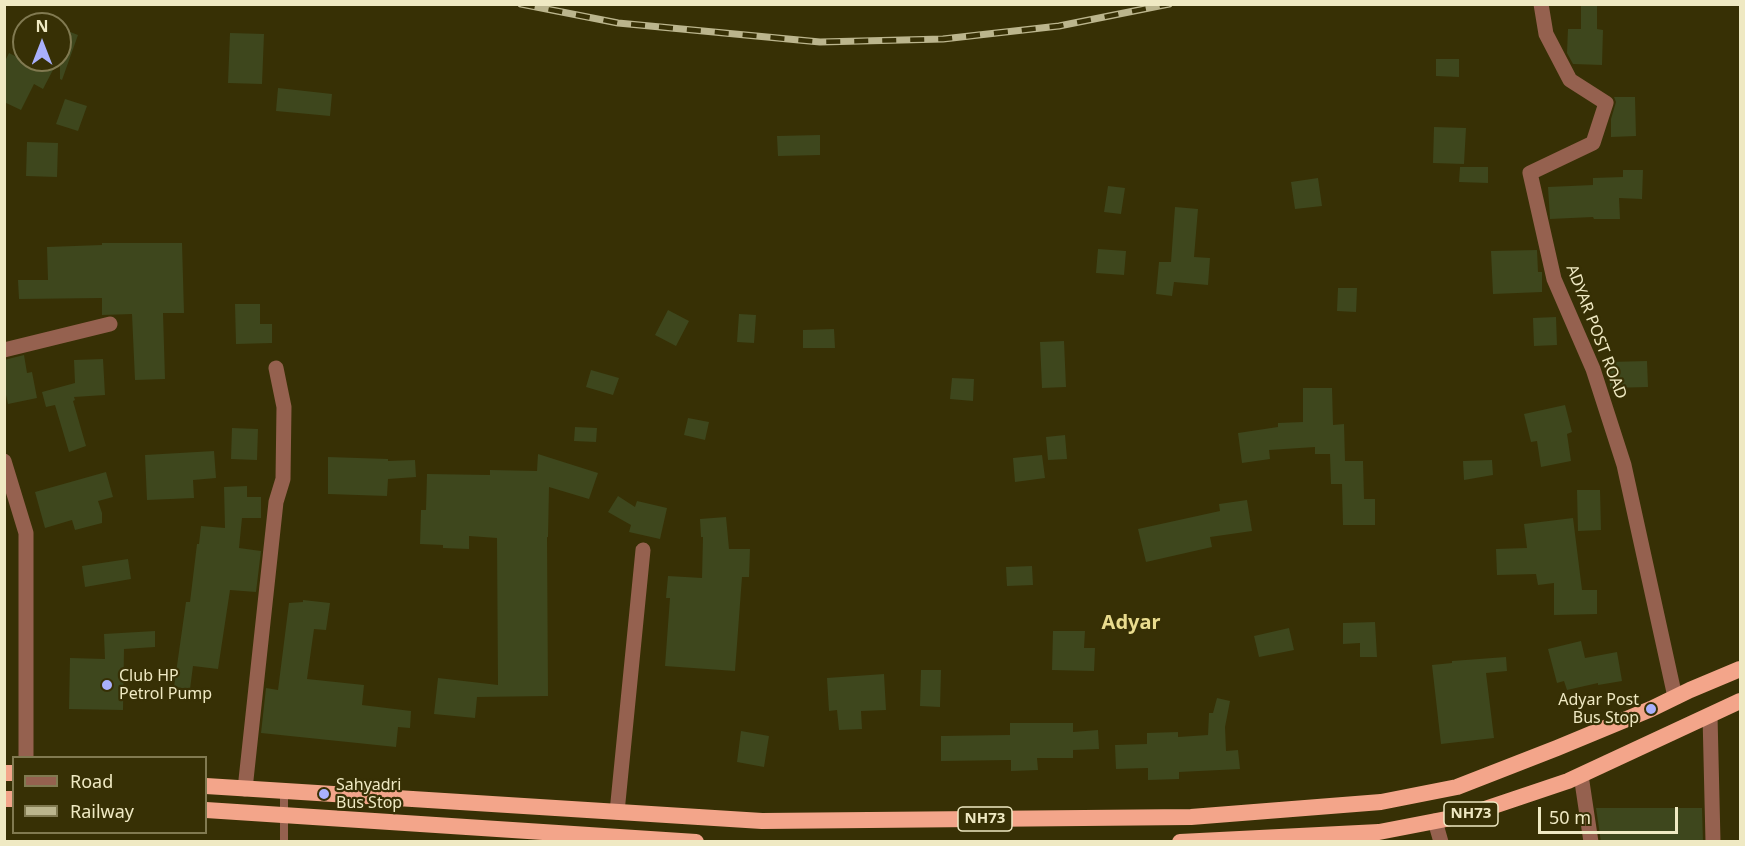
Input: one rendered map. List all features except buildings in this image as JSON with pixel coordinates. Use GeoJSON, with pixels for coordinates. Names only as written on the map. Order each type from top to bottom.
{"type":"FeatureCollection","features":[{"type":"Feature","properties":{"kind":"highway","name":"NH73"},"geometry":{"type":"LineString","coordinates":[[207,786],[762,820],[1191,818],[1381,802],[1456,787],[1651,709],[1740,669]]}},
{"type":"Feature","properties":{"kind":"highway","name":"NH73"},"geometry":{"type":"LineString","coordinates":[[1180,842],[1379,832],[1467,815],[1568,781],[1740,701]]}},
{"type":"Feature","properties":{"kind":"highway"},"geometry":{"type":"LineString","coordinates":[[207,810],[542,836],[696,842]]}},
{"type":"Feature","properties":{"kind":"street","name":"ADYAR POST ROAD"},"geometry":{"type":"LineString","coordinates":[[1541,4],[1546,34],[1570,80],[1606,104],[1593,143],[1530,173],[1554,279],[1593,369],[1624,465],[1675,697]]}},
{"type":"Feature","properties":{"kind":"street"},"geometry":{"type":"LineString","coordinates":[[4,350],[110,324]]}},
{"type":"Feature","properties":{"kind":"street"},"geometry":{"type":"LineString","coordinates":[[245,789],[276,502],[283,479],[284,407],[276,368]]}},
{"type":"Feature","properties":{"kind":"street"},"geometry":{"type":"LineString","coordinates":[[4,461],[26,533],[26,756]]}},
{"type":"Feature","properties":{"kind":"street"},"geometry":{"type":"LineString","coordinates":[[617,812],[643,550]]}},
{"type":"Feature","properties":{"kind":"street"},"geometry":{"type":"LineString","coordinates":[[1710,715],[1713,842]]}},
{"type":"Feature","properties":{"kind":"street"},"geometry":{"type":"LineString","coordinates":[[1581,775],[1591,842]]}},
{"type":"Feature","properties":{"kind":"street"},"geometry":{"type":"LineString","coordinates":[[1435,822],[1441,842]]}},
{"type":"Feature","properties":{"kind":"lane"},"geometry":{"type":"LineString","coordinates":[[284,792],[284,842]]}},
{"type":"Feature","properties":{"kind":"railway"},"geometry":{"type":"LineString","coordinates":[[521,4],[618,23],[820,42],[943,39],[1059,26],[1169,4]]}},
{"type":"Feature","properties":{"kind":"place","name":"Club HP Petrol Pump"},"geometry":{"type":"Point","coordinates":[107,685]}},
{"type":"Feature","properties":{"kind":"place","name":"Adyar Post Bus Stop"},"geometry":{"type":"Point","coordinates":[1651,709]}},
{"type":"Feature","properties":{"kind":"place","name":"Sahyadri Bus Stop"},"geometry":{"type":"Point","coordinates":[324,794]}},
{"type":"Feature","properties":{"kind":"district","name":"Adyar"},"geometry":{"type":"Point","coordinates":[1131,623]}}]}
